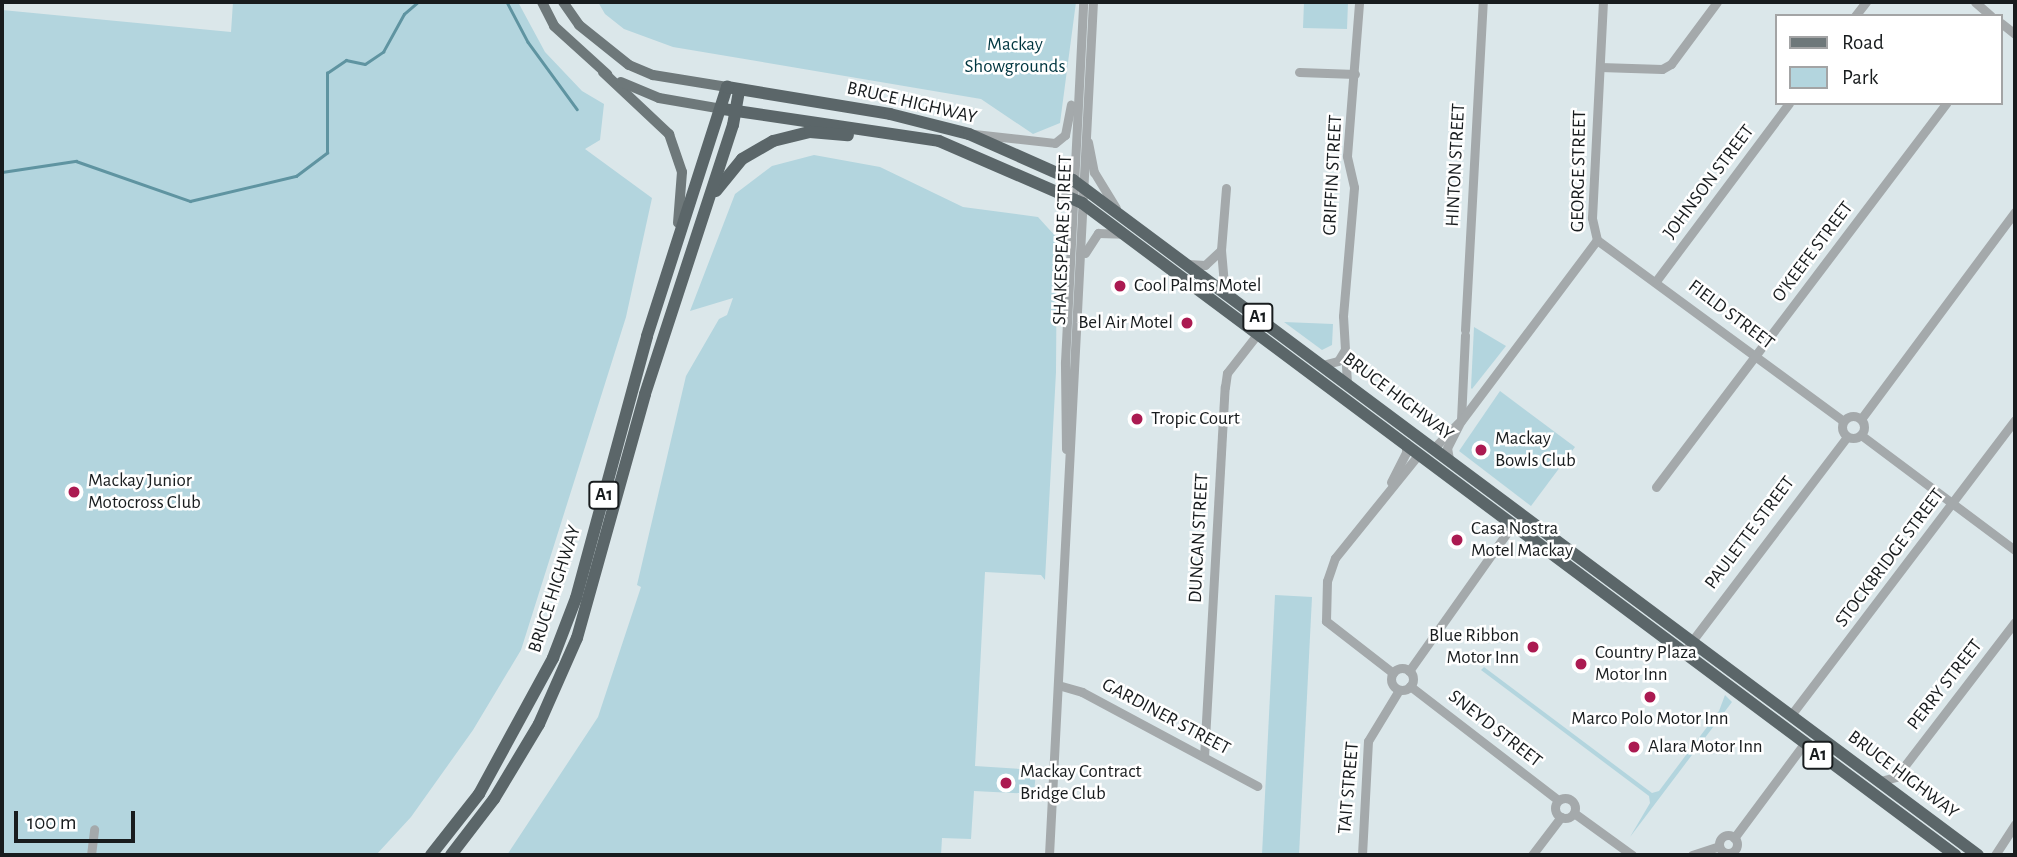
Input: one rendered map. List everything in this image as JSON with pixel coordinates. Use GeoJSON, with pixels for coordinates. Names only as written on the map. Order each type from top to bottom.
{"type":"FeatureCollection","features":[{"type":"Feature","properties":{"kind":"highway","name":"BRUCE HIGHWAY"},"geometry":{"type":"LineString","coordinates":[[452,855],[494,799],[539,724],[577,638],[645,394],[705,211],[733,89],[890,114],[969,134],[1077,183],[1449,459],[1688,646],[1803,744],[1955,855]]}},
{"type":"Feature","properties":{"kind":"highway","name":"BRUCE HIGHWAY"},"geometry":{"type":"LineString","coordinates":[[729,109],[939,141],[1077,200],[1131,236],[1509,521],[1791,715],[1978,855]]}},
{"type":"Feature","properties":{"kind":"highway","name":"BRUCE HIGHWAY"},"geometry":{"type":"LineString","coordinates":[[431,855],[479,794],[553,658],[576,598],[647,336],[729,109]]}},
{"type":"Feature","properties":{"kind":"highway","name":"A1"},"geometry":{"type":"LineString","coordinates":[[705,211],[722,180],[742,159],[792,135],[833,133],[973,155]]}},
{"type":"Feature","properties":{"kind":"highway"},"geometry":{"type":"LineString","coordinates":[[1348,384],[1412,439],[1419,454]]}},
{"type":"Feature","properties":{"kind":"highway"},"geometry":{"type":"LineString","coordinates":[[1434,448],[1440,462],[1490,499],[1509,521]]}},
{"type":"Feature","properties":{"kind":"main road"},"geometry":{"type":"LineString","coordinates":[[541,2],[554,26],[656,118],[673,144],[682,172],[682,207],[647,336]]}},
{"type":"Feature","properties":{"kind":"main road"},"geometry":{"type":"LineString","coordinates":[[564,2],[579,25],[629,65],[653,75],[733,89]]}},
{"type":"Feature","properties":{"kind":"main road"},"geometry":{"type":"LineString","coordinates":[[603,72],[659,98],[729,109]]}},
{"type":"Feature","properties":{"kind":"street","name":"SHAKESPEARE STREET"},"geometry":{"type":"LineString","coordinates":[[1049,855],[1081,269],[1077,183],[1079,54],[1083,2]]}},
{"type":"Feature","properties":{"kind":"street","name":"SHAKESPEARE STREET"},"geometry":{"type":"LineString","coordinates":[[1077,183],[1085,126],[1093,2]]}},
{"type":"Feature","properties":{"kind":"street","name":"GRIFFIN STREET"},"geometry":{"type":"LineString","coordinates":[[1348,384],[1344,349],[1353,188],[1348,155],[1359,2]]}},
{"type":"Feature","properties":{"kind":"street","name":"HINTON STREET"},"geometry":{"type":"LineString","coordinates":[[1461,420],[1483,2]]}},
{"type":"Feature","properties":{"kind":"street","name":"GEORGE STREET"},"geometry":{"type":"LineString","coordinates":[[1434,448],[1461,420],[1597,240],[1592,218],[1603,2]]}},
{"type":"Feature","properties":{"kind":"street"},"geometry":{"type":"LineString","coordinates":[[1600,67],[1662,69],[1671,64],[1717,2]]}},
{"type":"Feature","properties":{"kind":"street"},"geometry":{"type":"LineString","coordinates":[[1968,2],[1978,5]]}},
{"type":"Feature","properties":{"kind":"street"},"geometry":{"type":"LineString","coordinates":[[969,134],[1055,143],[1065,135],[1069,121],[1079,54]]}},
{"type":"Feature","properties":{"kind":"street"},"geometry":{"type":"LineString","coordinates":[[1299,72],[1355,74]]}},
{"type":"Feature","properties":{"kind":"street","name":"JOHNSON STREET"},"geometry":{"type":"LineString","coordinates":[[1656,281],[1788,105]]}},
{"type":"Feature","properties":{"kind":"street","name":"O'KEEFE STREET"},"geometry":{"type":"LineString","coordinates":[[1657,487],[1945,105]]}},
{"type":"Feature","properties":{"kind":"street"},"geometry":{"type":"LineString","coordinates":[[1085,126],[1094,172],[1119,213]]}},
{"type":"Feature","properties":{"kind":"street"},"geometry":{"type":"LineString","coordinates":[[1226,188],[1221,250],[1224,283],[1233,298]]}},
{"type":"Feature","properties":{"kind":"street","name":"SHAKESPEARE STREET"},"geometry":{"type":"LineString","coordinates":[[1068,478],[1065,362],[1077,200]]}},
{"type":"Feature","properties":{"kind":"street"},"geometry":{"type":"LineString","coordinates":[[1861,435],[1861,419],[2015,212]]}},
{"type":"Feature","properties":{"kind":"street"},"geometry":{"type":"LineString","coordinates":[[1081,269],[1088,244],[1098,233],[1131,236]]}},
{"type":"Feature","properties":{"kind":"street","name":"FIELD STREET"},"geometry":{"type":"LineString","coordinates":[[1597,240],[1843,421]]}},
{"type":"Feature","properties":{"kind":"street"},"geometry":{"type":"LineString","coordinates":[[1186,263],[1205,265],[1221,250]]}},
{"type":"Feature","properties":{"kind":"street","name":"DUNCAN STREET"},"geometry":{"type":"LineString","coordinates":[[1204,757],[1224,387],[1227,373],[1259,332]]}},
{"type":"Feature","properties":{"kind":"street"},"geometry":{"type":"LineString","coordinates":[[1322,365],[1338,361],[1344,349]]}},
{"type":"Feature","properties":{"kind":"street"},"geometry":{"type":"LineString","coordinates":[[1861,419],[1852,416],[1843,421],[1841,428],[1847,437],[1861,435],[2015,550]]}},
{"type":"Feature","properties":{"kind":"street","name":"GEORGE STREET"},"geometry":{"type":"LineString","coordinates":[[1449,459],[1447,448],[1461,420]]}},
{"type":"Feature","properties":{"kind":"street","name":"STOCKBRIDGE STREET"},"geometry":{"type":"LineString","coordinates":[[1791,715],[2015,420]]}},
{"type":"Feature","properties":{"kind":"street","name":"PAULETTE STREET"},"geometry":{"type":"LineString","coordinates":[[1688,646],[1847,437]]}},
{"type":"Feature","properties":{"kind":"street"},"geometry":{"type":"LineString","coordinates":[[1391,484],[1406,453],[1406,443]]}},
{"type":"Feature","properties":{"kind":"street"},"geometry":{"type":"LineString","coordinates":[[1393,673],[1332,629],[1324,611],[1327,581],[1335,558],[1391,484],[1419,454]]}},
{"type":"Feature","properties":{"kind":"street"},"geometry":{"type":"LineString","coordinates":[[1393,673],[1392,684],[1399,690],[1410,686],[1409,671],[1509,521]]}},
{"type":"Feature","properties":{"kind":"street","name":"PERRY STREET"},"geometry":{"type":"LineString","coordinates":[[1880,781],[1892,780],[2015,622]]}},
{"type":"Feature","properties":{"kind":"street"},"geometry":{"type":"LineString","coordinates":[[1393,673],[1401,668],[1409,671]]}},
{"type":"Feature","properties":{"kind":"street","name":"GARDINER STREET"},"geometry":{"type":"LineString","coordinates":[[1058,685],[1076,689],[1256,786]]}},
{"type":"Feature","properties":{"kind":"street","name":"SNEYD STREET"},"geometry":{"type":"LineString","coordinates":[[1410,686],[1558,800],[1572,799],[1574,813]]}},
{"type":"Feature","properties":{"kind":"street","name":"TAIT STREET"},"geometry":{"type":"LineString","coordinates":[[1362,855],[1368,741],[1399,690]]}},
{"type":"Feature","properties":{"kind":"street"},"geometry":{"type":"LineString","coordinates":[[1719,846],[1725,853],[1736,853],[1734,838],[1803,744]]}},
{"type":"Feature","properties":{"kind":"street"},"geometry":{"type":"LineString","coordinates":[[1900,797],[1901,769]]}},
{"type":"Feature","properties":{"kind":"street"},"geometry":{"type":"LineString","coordinates":[[1558,800],[1555,810],[1561,817]]}},
{"type":"Feature","properties":{"kind":"street"},"geometry":{"type":"LineString","coordinates":[[1532,855],[1561,817],[1574,813],[1632,855]]}},
{"type":"Feature","properties":{"kind":"street"},"geometry":{"type":"LineString","coordinates":[[1995,855],[2015,824]]}},
{"type":"Feature","properties":{"kind":"street"},"geometry":{"type":"LineString","coordinates":[[91,855],[94,829]]}},
{"type":"Feature","properties":{"kind":"street"},"geometry":{"type":"LineString","coordinates":[[1692,855],[1719,846],[1725,836],[1734,838]]}},
{"type":"Feature","properties":{"kind":"green space"},"geometry":{"type":"Polygon","coordinates":[[[233,2],[518,2],[545,52],[582,91],[604,104],[600,140],[585,149],[652,198],[626,317],[521,650],[473,730],[411,817],[376,855],[2,855],[2,10],[231,32],[233,2]]]}},
{"type":"Feature","properties":{"kind":"green space","name":"Mackay Showgrounds"},"geometry":{"type":"Polygon","coordinates":[[[598,2],[1076,2],[1060,123],[1033,134],[981,99],[673,47],[624,29],[605,14],[598,2]]]}},
{"type":"Feature","properties":{"kind":"green space"},"geometry":{"type":"Polygon","coordinates":[[[1304,2],[1348,2],[1347,29],[1303,28],[1304,2]]]}},
{"type":"Feature","properties":{"kind":"green space"},"geometry":{"type":"Polygon","coordinates":[[[814,155],[880,167],[963,207],[1038,217],[1057,238],[1056,372],[1045,580],[1041,575],[985,572],[975,766],[1036,770],[1034,794],[974,791],[971,839],[942,838],[941,855],[507,855],[598,717],[641,587],[637,585],[686,376],[719,319],[727,315],[733,298],[690,311],[735,194],[772,166],[814,155]]]}},
{"type":"Feature","properties":{"kind":"green space"},"geometry":{"type":"Polygon","coordinates":[[[1284,322],[1333,324],[1332,345],[1322,350],[1284,322]]]}},
{"type":"Feature","properties":{"kind":"green space"},"geometry":{"type":"Polygon","coordinates":[[[1474,327],[1506,346],[1472,389],[1471,388],[1474,327]]]}},
{"type":"Feature","properties":{"kind":"green space","name":"Mackay Bowls Club"},"geometry":{"type":"Polygon","coordinates":[[[1500,391],[1575,447],[1531,506],[1459,451],[1500,391]]]}},
{"type":"Feature","properties":{"kind":"green space"},"geometry":{"type":"Polygon","coordinates":[[[1275,595],[1312,597],[1299,855],[1262,855],[1275,595]]]}},
{"type":"Feature","properties":{"kind":"green space"},"geometry":{"type":"Polygon","coordinates":[[[1484,667],[1652,793],[1659,791],[1719,711],[1725,695],[1732,702],[1630,837],[1650,803],[1649,796],[1481,670],[1484,667]]]}},
{"type":"Feature","properties":{"kind":"waterway"},"geometry":{"type":"LineString","coordinates":[[2,172],[76,161],[190,201],[296,176],[327,153],[327,73],[346,60],[365,64],[383,52],[404,14],[418,2]]}},
{"type":"Feature","properties":{"kind":"waterway"},"geometry":{"type":"LineString","coordinates":[[507,2],[528,42],[577,109]]}},
{"type":"Feature","properties":{"kind":"place","name":"Cool Palms Motel"},"geometry":{"type":"Point","coordinates":[1120,286]}},
{"type":"Feature","properties":{"kind":"place","name":"Bel Air Motel"},"geometry":{"type":"Point","coordinates":[1187,323]}},
{"type":"Feature","properties":{"kind":"place","name":"Tropic Court"},"geometry":{"type":"Point","coordinates":[1137,419]}},
{"type":"Feature","properties":{"kind":"place","name":"Mackay Bowls Club"},"geometry":{"type":"Point","coordinates":[1481,450]}},
{"type":"Feature","properties":{"kind":"place","name":"Mackay Junior Motocross Club"},"geometry":{"type":"Point","coordinates":[74,492]}},
{"type":"Feature","properties":{"kind":"place","name":"Casa Nostra Motel Mackay"},"geometry":{"type":"Point","coordinates":[1457,540]}},
{"type":"Feature","properties":{"kind":"place","name":"Blue Ribbon Motor Inn"},"geometry":{"type":"Point","coordinates":[1533,647]}},
{"type":"Feature","properties":{"kind":"place","name":"Country Plaza Motor Inn"},"geometry":{"type":"Point","coordinates":[1581,664]}},
{"type":"Feature","properties":{"kind":"place","name":"Marco Polo Motor Inn"},"geometry":{"type":"Point","coordinates":[1650,697]}},
{"type":"Feature","properties":{"kind":"place","name":"Alara Motor Inn"},"geometry":{"type":"Point","coordinates":[1634,747]}},
{"type":"Feature","properties":{"kind":"place","name":"Mackay Contract Bridge Club"},"geometry":{"type":"Point","coordinates":[1006,783]}}]}
